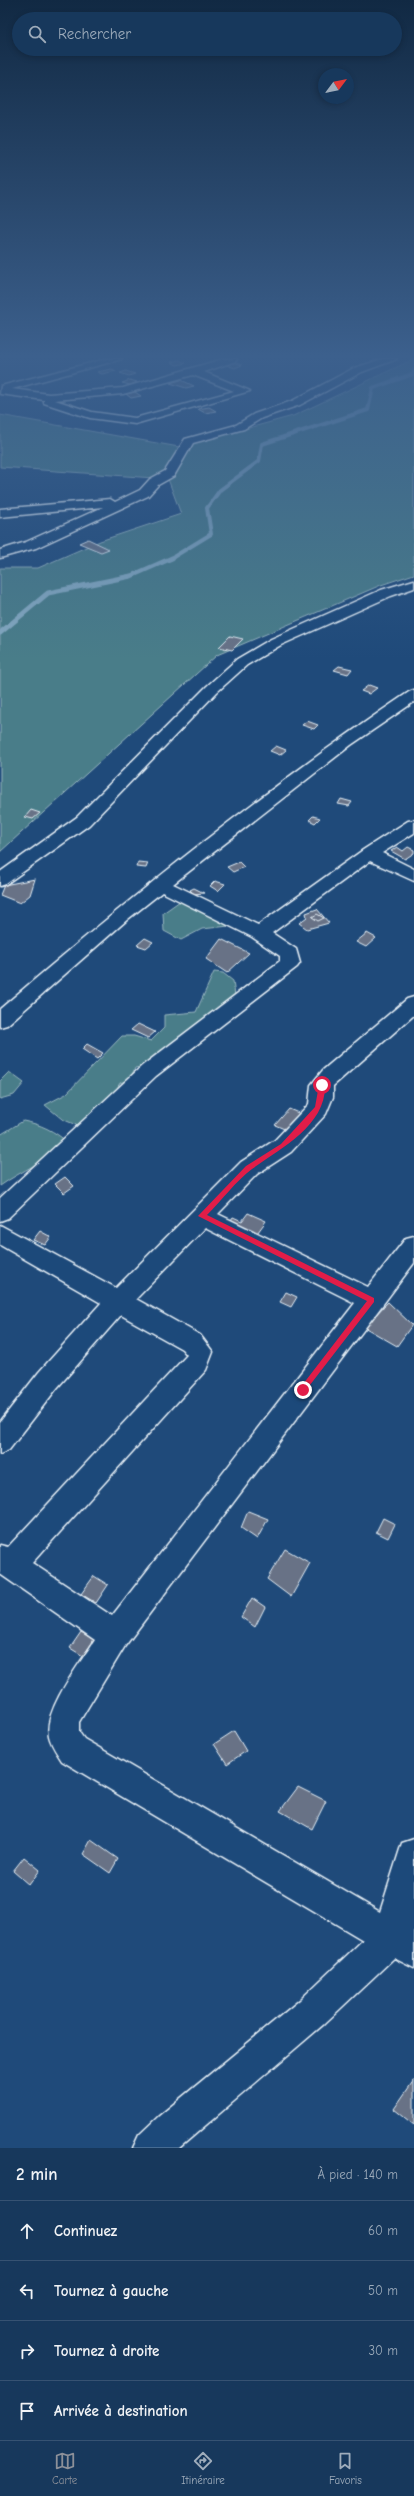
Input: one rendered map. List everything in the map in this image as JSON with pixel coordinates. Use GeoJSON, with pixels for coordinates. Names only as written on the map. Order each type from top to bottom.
{"type":"FeatureCollection","features":[{"type":"Feature","properties":{"kind":"street"},"geometry":{"type":"LineString","coordinates":[[0,554],[31,545],[144,493],[154,482],[170,473],[177,459]]}},
{"type":"Feature","properties":{"kind":"street"},"geometry":{"type":"LineString","coordinates":[[0,513],[127,501]]}},
{"type":"Feature","properties":{"kind":"street"},"geometry":{"type":"LineString","coordinates":[[0,880],[83,821],[212,689],[242,662],[276,642],[386,593],[414,584]]}},
{"type":"Feature","properties":{"kind":"street"},"geometry":{"type":"LineString","coordinates":[[0,1020],[121,915],[345,742],[414,695]]}},
{"type":"Feature","properties":{"kind":"street"},"geometry":{"type":"LineString","coordinates":[[259,933],[369,854],[414,825]]}},
{"type":"Feature","properties":{"kind":"street"},"geometry":{"type":"LineString","coordinates":[[369,854],[414,876]]}},
{"type":"Feature","properties":{"kind":"street"},"geometry":{"type":"LineString","coordinates":[[0,1212],[149,1071],[290,963],[289,953],[259,933],[161,885]]}},
{"type":"Feature","properties":{"kind":"street"},"geometry":{"type":"LineString","coordinates":[[0,1442],[48,1380],[118,1301],[249,1168],[283,1146],[318,1108],[322,1097],[322,1085],[330,1075],[414,1004]]}},
{"type":"Feature","properties":{"kind":"street"},"geometry":{"type":"LineString","coordinates":[[202,1216],[372,1300]]}},
{"type":"Feature","properties":{"kind":"street"},"geometry":{"type":"LineString","coordinates":[[0,1234],[191,1342],[200,1352],[199,1357],[6,1562],[115,1636]]}},
{"type":"Feature","properties":{"kind":"street"},"geometry":{"type":"LineString","coordinates":[[406,1936],[73,1750],[64,1736],[64,1721],[70,1708],[115,1636],[414,1245]]}},
{"type":"Feature","properties":{"kind":"street"},"geometry":{"type":"LineString","coordinates":[[152,2148],[182,2120],[406,1936],[414,1854]]}},
{"type":"Feature","properties":{"kind":"green space"},"geometry":{"type":"Polygon","coordinates":[[[0,459],[414,459],[414,574],[381,585],[217,655],[0,852],[0,568],[38,568],[100,541],[181,514],[168,479],[0,467],[0,459]]]}},
{"type":"Feature","properties":{"kind":"green space"},"geometry":{"type":"Polygon","coordinates":[[[180,901],[227,919],[229,926],[202,929],[181,940],[164,931],[163,913],[180,901]]]}},
{"type":"Feature","properties":{"kind":"green space"},"geometry":{"type":"Polygon","coordinates":[[[214,972],[223,973],[233,981],[235,996],[150,1065],[135,1068],[130,1079],[120,1083],[109,1102],[81,1127],[62,1119],[45,1105],[66,1094],[122,1036],[134,1036],[151,1041],[164,1028],[164,1015],[196,1012],[214,972]]]}},
{"type":"Feature","properties":{"kind":"green space"},"geometry":{"type":"Polygon","coordinates":[[[9,1072],[24,1083],[14,1095],[0,1099],[0,1081],[9,1072]]]}},
{"type":"Feature","properties":{"kind":"green space"},"geometry":{"type":"Polygon","coordinates":[[[23,1121],[47,1129],[68,1143],[52,1155],[0,1186],[0,1135],[23,1121]]]}},
{"type":"Feature","properties":{"kind":"building"},"geometry":{"type":"Polygon","coordinates":[[[88,539],[109,549],[101,552],[79,543],[88,539]]]}},
{"type":"Feature","properties":{"kind":"building"},"geometry":{"type":"Polygon","coordinates":[[[230,636],[243,639],[232,650],[219,647],[230,636]]]}},
{"type":"Feature","properties":{"kind":"building"},"geometry":{"type":"Polygon","coordinates":[[[339,666],[352,669],[348,674],[334,670],[339,666]]]}},
{"type":"Feature","properties":{"kind":"building"},"geometry":{"type":"Polygon","coordinates":[[[369,685],[377,688],[369,694],[361,691],[369,685]]]}},
{"type":"Feature","properties":{"kind":"building"},"geometry":{"type":"Polygon","coordinates":[[[307,721],[318,725],[314,729],[302,725],[307,721]]]}},
{"type":"Feature","properties":{"kind":"building"},"geometry":{"type":"Polygon","coordinates":[[[276,746],[286,750],[280,755],[270,751],[276,746]]]}},
{"type":"Feature","properties":{"kind":"building"},"geometry":{"type":"Polygon","coordinates":[[[341,799],[352,802],[349,806],[338,804],[341,799]]]}},
{"type":"Feature","properties":{"kind":"building"},"geometry":{"type":"Polygon","coordinates":[[[31,810],[40,813],[33,819],[25,817],[31,810]]]}},
{"type":"Feature","properties":{"kind":"building"},"geometry":{"type":"Polygon","coordinates":[[[313,816],[320,818],[315,823],[309,820],[313,816]]]}},
{"type":"Feature","properties":{"kind":"building"},"geometry":{"type":"Polygon","coordinates":[[[397,847],[403,851],[408,847],[414,850],[414,853],[405,859],[391,851],[397,847]]]}},
{"type":"Feature","properties":{"kind":"building"},"geometry":{"type":"Polygon","coordinates":[[[138,862],[148,863],[146,868],[136,867],[138,862]]]}},
{"type":"Feature","properties":{"kind":"building"},"geometry":{"type":"Polygon","coordinates":[[[239,862],[244,867],[233,872],[227,867],[239,862]]]}},
{"type":"Feature","properties":{"kind":"building"},"geometry":{"type":"Polygon","coordinates":[[[35,879],[30,895],[20,903],[0,895],[4,885],[35,879]]]}},
{"type":"Feature","properties":{"kind":"building"},"geometry":{"type":"Polygon","coordinates":[[[215,881],[225,884],[218,891],[210,886],[215,881]]]}},
{"type":"Feature","properties":{"kind":"building"},"geometry":{"type":"Polygon","coordinates":[[[194,888],[204,893],[194,894],[190,890],[194,888]]]}},
{"type":"Feature","properties":{"kind":"building"},"geometry":{"type":"Polygon","coordinates":[[[317,909],[329,923],[307,929],[299,923],[307,917],[306,913],[317,909]]]}},
{"type":"Feature","properties":{"kind":"building"},"geometry":{"type":"Polygon","coordinates":[[[317,914],[324,918],[318,921],[312,917],[317,914]]]}},
{"type":"Feature","properties":{"kind":"building"},"geometry":{"type":"Polygon","coordinates":[[[367,933],[376,938],[366,947],[356,942],[367,933]]]}},
{"type":"Feature","properties":{"kind":"building"},"geometry":{"type":"Polygon","coordinates":[[[145,938],[153,942],[146,948],[137,945],[145,938]]]}},
{"type":"Feature","properties":{"kind":"building"},"geometry":{"type":"Polygon","coordinates":[[[221,939],[249,953],[227,973],[206,959],[221,939]]]}},
{"type":"Feature","properties":{"kind":"building"},"geometry":{"type":"Polygon","coordinates":[[[138,1024],[155,1032],[148,1038],[131,1030],[138,1024]]]}},
{"type":"Feature","properties":{"kind":"building"},"geometry":{"type":"Polygon","coordinates":[[[87,1044],[103,1053],[97,1059],[82,1049],[87,1044]]]}},
{"type":"Feature","properties":{"kind":"building"},"geometry":{"type":"Polygon","coordinates":[[[289,1109],[303,1115],[289,1131],[275,1125],[289,1109]]]}},
{"type":"Feature","properties":{"kind":"building"},"geometry":{"type":"Polygon","coordinates":[[[65,1177],[74,1186],[64,1193],[55,1184],[65,1177]]]}},
{"type":"Feature","properties":{"kind":"building"},"geometry":{"type":"Polygon","coordinates":[[[248,1213],[266,1221],[255,1236],[228,1224],[233,1217],[242,1221],[248,1213]]]}},
{"type":"Feature","properties":{"kind":"building"},"geometry":{"type":"Polygon","coordinates":[[[40,1231],[51,1237],[45,1245],[33,1240],[40,1231]]]}},
{"type":"Feature","properties":{"kind":"building"},"geometry":{"type":"Polygon","coordinates":[[[286,1292],[297,1297],[291,1307],[280,1302],[286,1292]]]}},
{"type":"Feature","properties":{"kind":"building"},"geometry":{"type":"Polygon","coordinates":[[[388,1302],[412,1325],[397,1346],[364,1327],[388,1302]]]}},
{"type":"Feature","properties":{"kind":"building"},"geometry":{"type":"Polygon","coordinates":[[[248,1511],[268,1519],[257,1539],[241,1528],[248,1511]]]}},
{"type":"Feature","properties":{"kind":"building"},"geometry":{"type":"Polygon","coordinates":[[[383,1518],[395,1524],[388,1538],[376,1532],[383,1518]]]}},
{"type":"Feature","properties":{"kind":"building"},"geometry":{"type":"Polygon","coordinates":[[[285,1549],[310,1563],[291,1597],[267,1579],[285,1549]]]}},
{"type":"Feature","properties":{"kind":"building"},"geometry":{"type":"Polygon","coordinates":[[[94,1576],[108,1585],[96,1603],[81,1594],[94,1576]]]}},
{"type":"Feature","properties":{"kind":"building"},"geometry":{"type":"Polygon","coordinates":[[[252,1598],[265,1607],[255,1627],[241,1617],[252,1598]]]}},
{"type":"Feature","properties":{"kind":"building"},"geometry":{"type":"Polygon","coordinates":[[[81,1632],[94,1640],[83,1656],[70,1648],[81,1632]]]}},
{"type":"Feature","properties":{"kind":"building"},"geometry":{"type":"Polygon","coordinates":[[[234,1731],[246,1751],[227,1764],[214,1744],[234,1731]]]}},
{"type":"Feature","properties":{"kind":"building"},"geometry":{"type":"Polygon","coordinates":[[[298,1787],[326,1801],[312,1829],[280,1811],[298,1787]]]}},
{"type":"Feature","properties":{"kind":"building"},"geometry":{"type":"Polygon","coordinates":[[[91,1840],[118,1859],[110,1873],[83,1854],[91,1840]]]}},
{"type":"Feature","properties":{"kind":"building"},"geometry":{"type":"Polygon","coordinates":[[[24,1857],[40,1870],[29,1885],[13,1871],[24,1857]]]}},
{"type":"Feature","properties":{"kind":"building"},"geometry":{"type":"Polygon","coordinates":[[[414,2080],[414,2125],[394,2109],[414,2080]]]}},
{"type":"Feature","properties":{"kind":"waterway"},"geometry":{"type":"LineString","coordinates":[[171,559],[211,534],[207,508],[220,490],[259,459]]}},
{"type":"Feature","properties":{"kind":"waterway"},"geometry":{"type":"LineString","coordinates":[[0,633],[48,593],[131,576],[171,559]]}},
{"type":"Feature","properties":{"kind":"route"},"geometry":{"type":"LineString","coordinates":[[303,1390],[372,1300],[202,1216],[249,1168],[267,1158],[283,1146],[318,1108],[322,1097],[322,1085]]}}]}
